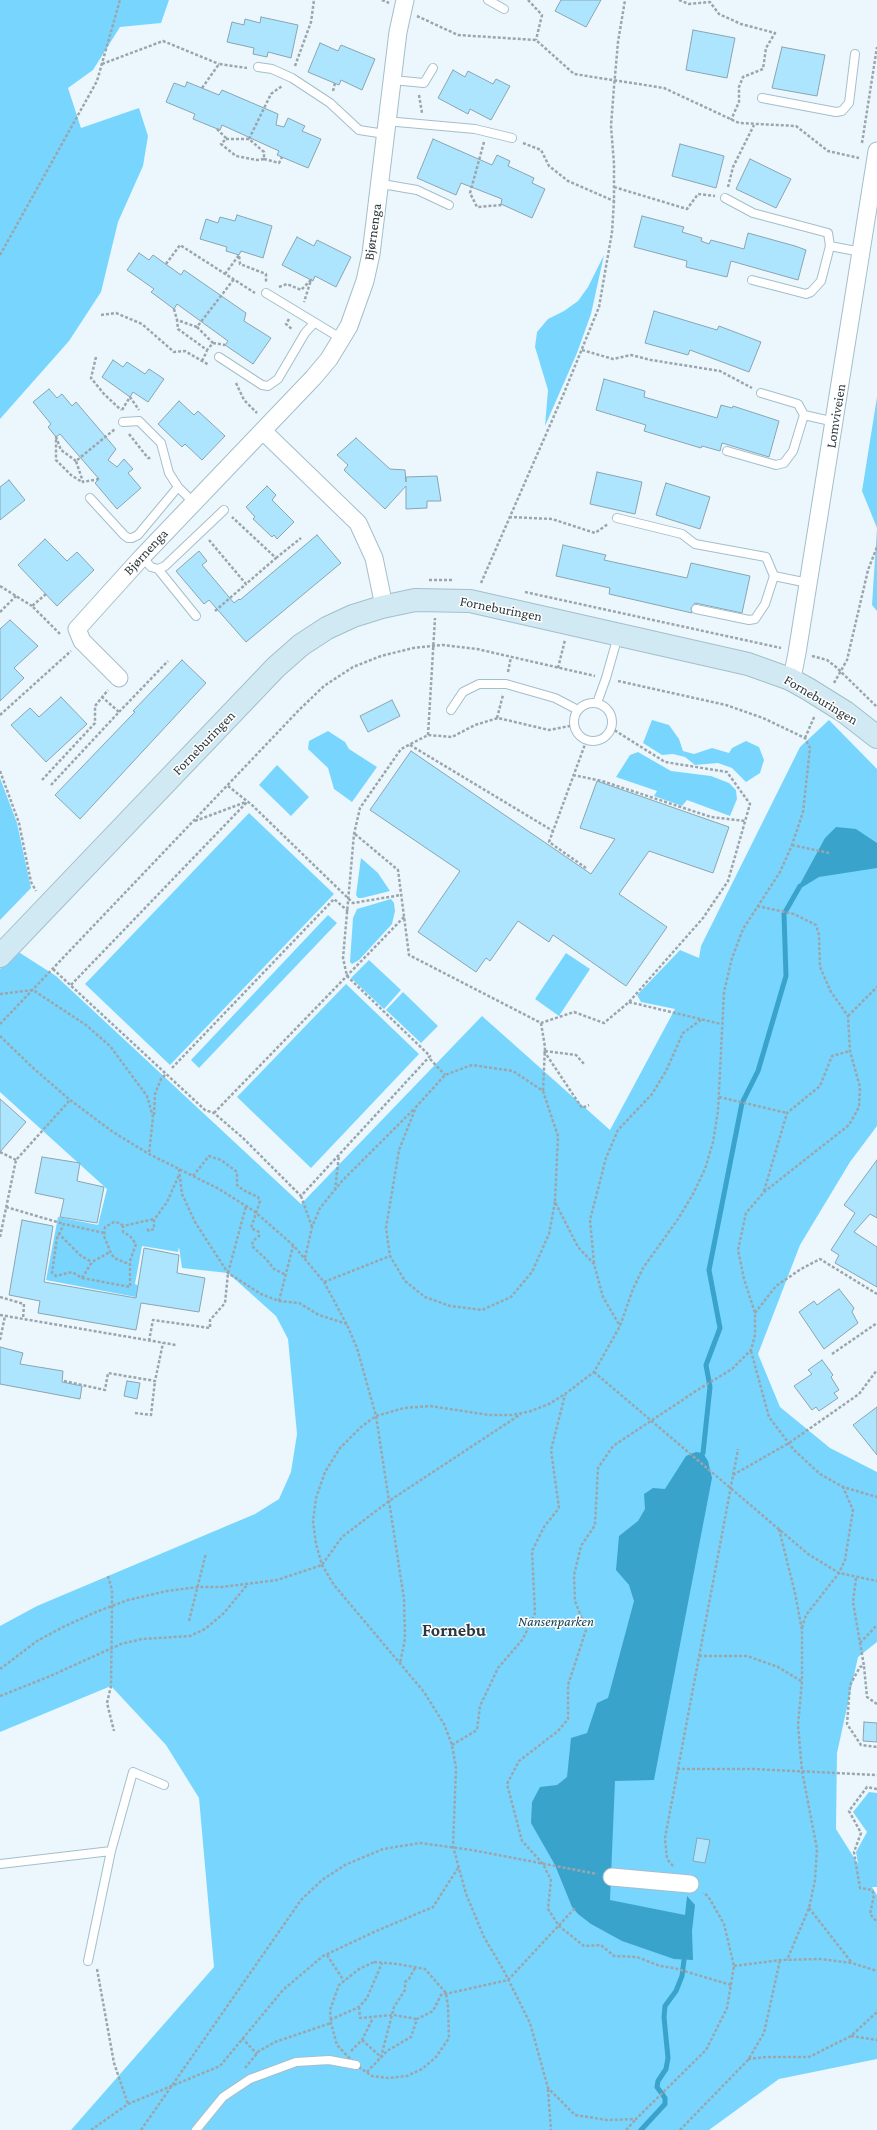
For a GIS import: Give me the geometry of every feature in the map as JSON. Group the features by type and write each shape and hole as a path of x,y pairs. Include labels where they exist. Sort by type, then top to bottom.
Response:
{"street":[{"name":"Bjørnenga","path":"80,635 142,557 267,427 329,359 342,339 358,303 371,254 392,80 404,5"},
{"name":"Lomviveien","path":"790,679 798,653 877,151"},
{"path":"267,427 358,523 374,558 384,606"},
{"name":"Forneburingen","path":"0,956 276,667 301,646 327,628 353,616 384,606 415,600 470,601 618,633 748,664 790,679 845,712 877,737"},
{"path":"80,635 119,678"},
{"path":"612,1877 690,1884"}],"lane":[{"path":"488,0 504,8"},
{"path":"762,98 836,112 842,111 849,103 855,54"},
{"path":"258,67 272,69 292,78 330,103 359,130 424,124 475,129 512,138"},
{"path":"392,80 424,83 433,68"},
{"path":"379,186 388,185 417,190 449,205"},
{"path":"725,198 753,214 828,233 830,246 821,281 811,292 806,294 752,280"},
{"path":"830,246 861,252"},
{"path":"266,293 342,339"},
{"path":"219,357 262,385 268,386 278,379 305,333 314,323"},
{"path":"727,451 776,465 784,463 793,451 804,416 798,404 761,393"},
{"path":"804,416 835,422"},
{"path":"122,422 139,421 161,443 169,473 178,487 194,502"},
{"path":"90,498 124,535 128,538 132,538 138,535 178,487"},
{"path":"158,569 165,566 224,510"},
{"path":"617,518 682,534 695,544 766,557 774,576 765,604 756,619 749,620 696,609"},
{"path":"142,557 151,567 158,569 196,616"},
{"path":"774,576 808,583"},
{"path":"597,703 606,678 618,633"},
{"path":"452,710 464,692 479,684 506,684 555,698 578,710"},
{"path":"597,703 610,713 612,720 611,728 606,735 599,739 587,739 578,733 575,725 575,717 578,710 587,704 597,703"},
{"path":"88,1961 111,1851 133,1772 164,1785"},
{"path":"0,1864 111,1851"},
{"path":"196,2130 223,2097 250,2079 296,2062 329,2060 356,2065"}],"path":[{"path":"0,255 97,81 120,0"},
{"path":"528,0 542,15 536,40"},
{"path":"481,583 582,350 598,307 607,262 614,201 612,126 614,81 618,42 625,0"},
{"path":"679,0 689,4 710,2 718,14 741,24 775,33 766,48 763,69 743,77 739,87 739,102 731,120"},
{"path":"404,5 458,35 536,40 574,74 664,88 739,124 796,126 828,151 860,158"},
{"path":"102,64 163,41 219,64 240,68 258,67"},
{"path":"858,165 877,47"},
{"path":"202,88 219,64"},
{"path":"417,82 424,124"},
{"path":"614,187 687,209 698,194 725,198 733,167 754,125"},
{"path":"217,129 227,139 249,139 264,152 264,158"},
{"path":"486,132 470,193 477,207 502,205"},
{"path":"512,138 541,150 550,166 568,181 614,201"},
{"path":"227,139 222,144 236,156 257,160 264,158 279,163 282,157"},
{"path":"166,264 180,245 256,293 266,293 286,284 301,290 311,280 301,315"},
{"path":"226,274 239,256 240,264 266,274 266,293"},
{"path":"197,327 234,279"},
{"path":"174,309 178,329 207,350"},
{"path":"101,315 116,313 142,324 174,352 185,351 215,368"},
{"path":"177,320 197,327 213,343 207,350 202,361"},
{"path":"286,324 294,331"},
{"path":"582,350 613,360 631,354 651,360 720,371 761,393"},
{"path":"96,357 92,378 104,394 122,410"},
{"path":"234,379 244,400 267,427"},
{"path":"76,461 122,422 148,458 165,457"},
{"path":"83,482 76,461 61,450 56,437 56,460 71,475 83,482 99,480"},
{"path":"224,510 276,558"},
{"path":"509,517 552,518 596,533 617,518"},
{"path":"201,532 246,584"},
{"path":"215,611 301,538"},
{"path":"841,672 847,660 868,570 877,547"},
{"path":"421,580 454,580"},
{"path":"475,582 489,584"},
{"path":"0,586 32,606 64,638 80,635"},
{"path":"520,591 781,649 782,641"},
{"path":"32,606 46,594"},
{"path":"0,612 16,596"},
{"path":"558,668 566,634"},
{"path":"0,715 80,635"},
{"path":"428,735 433,646"},
{"path":"0,1024 299,710 324,686 353,668 381,656 413,648 433,646 477,649 726,705 763,718 805,738 810,748 803,812 792,845 780,872 743,929 732,958 724,992 721,1024 719,1097 713,1142 705,1169 693,1194 678,1219 643,1268 633,1289 620,1326 594,1372 549,1404 522,1413 489,1415 430,1406 404,1408 376,1416 361,1427 340,1448 325,1472 316,1498 313,1521 316,1544 322,1565 334,1585 349,1605 400,1663 435,1707 452,1745 456,1768 454,1846 458,1867 474,1916 530,2023 548,2088 551,2130"},
{"path":"806,654 827,660 877,707"},
{"path":"51,785 168,661"},
{"path":"42,780 96,723 95,706 119,678"},
{"path":"102,697 119,712"},
{"path":"805,738 816,712"},
{"path":"445,1076 430,1059 430,1056 347,976 343,958 350,900 354,834 360,808 401,749 428,735 452,736 498,718 549,730 575,725"},
{"path":"354,834 398,870 408,955 540,1023 574,1012 604,1023 628,1002 703,918 728,881 750,804 727,772 665,762 611,728"},
{"path":"586,868 550,842 587,739"},
{"path":"410,744 553,831"},
{"path":"0,771 19,823 31,882 36,891"},
{"path":"574,776 602,781 711,817 745,822"},
{"path":"228,786 248,801 353,903 401,895"},
{"path":"194,821 248,801"},
{"path":"71,985 248,801"},
{"path":"792,845 829,853"},
{"path":"31,896 42,885"},
{"path":"172,1068 334,899 348,911"},
{"path":"757,906 794,914 816,924 819,935 820,968 831,992 848,1016 850,1051 860,1088 859,1107 849,1125 764,1192 746,1213 738,1250 744,1279 755,1313 755,1335 751,1350 769,1417 789,1443 820,1474 843,1487 877,1497"},
{"path":"214,1113 404,917"},
{"path":"53,969 205,1110 214,1113 302,1196 312,1227"},
{"path":"848,1016 877,987"},
{"path":"0,994 33,990 86,1025 110,1046 147,1096 153,1117"},
{"path":"628,1002 721,1024"},
{"path":"620,1326 603,1297 594,1264 590,1220 606,1158 618,1130 652,1094 666,1071 683,1033 702,1019"},
{"path":"416,1107 399,1150 386,1228 390,1256 405,1281 425,1297 450,1306 482,1310 511,1297 532,1272 549,1234 555,1202 558,1136 543,1091 544,1051 540,1023"},
{"path":"0,1036 32,1067 70,1100 113,1132 148,1154 193,1176 255,1212 294,1246 324,1282 347,1325 357,1348 376,1416 404,1599 405,1639 400,1663"},
{"path":"544,1051 576,1055 584,1064"},
{"path":"544,1051 582,1108 589,1105"},
{"path":"764,1192 787,1113 820,1086 832,1056 850,1051"},
{"path":"302,1196 430,1059"},
{"path":"305,1258 312,1227 320,1208 335,1190 445,1076 472,1065 513,1071 543,1091"},
{"path":"148,1154 155,1094 161,1078 166,1074"},
{"path":"719,1097 787,1113"},
{"path":"0,1237 16,1160 70,1100"},
{"path":"0,1152 16,1160"},
{"path":"335,1190 339,1155"},
{"path":"193,1176 209,1156 221,1160 237,1172 237,1185 243,1190 258,1197 260,1201 255,1212 251,1228 259,1232 259,1236 253,1241 252,1246 268,1260 274,1269 286,1276"},
{"path":"179,1169 182,1194 195,1222 228,1273 261,1294 279,1301 299,1303 319,1315 347,1325"},
{"path":"147,1229 150,1231 154,1229 154,1219 167,1202 179,1175"},
{"path":"555,1202 578,1247 594,1264"},
{"path":"149,1341 153,1320 210,1328 210,1320 225,1303 228,1273 246,1206"},
{"path":"6,1207 64,1224 104,1233"},
{"path":"129,1264 114,1258 110,1252 104,1233 105,1227 114,1222 120,1223 123,1226 154,1219"},
{"path":"64,1224 58,1233 52,1273 56,1276 72,1272 82,1278 130,1287 129,1264 136,1244 130,1236 123,1232 123,1226"},
{"path":"58,1233 81,1256 92,1262"},
{"path":"279,1301 294,1246"},
{"path":"82,1278 92,1262 110,1252"},
{"path":"324,1282 390,1256"},
{"path":"755,1313 776,1286 801,1268 820,1259 877,1294"},
{"path":"0,1297 24,1304 23,1319"},
{"path":"0,1315 176,1345"},
{"path":"0,1340 5,1316"},
{"path":"832,1354 877,1323"},
{"path":"135,1413 151,1415 155,1381 163,1343"},
{"path":"731,1985 698,1974 660,1966 637,1957 614,1956 601,1945 584,1946 559,1926 548,1909 550,1880 543,1864 522,1841 507,1784 519,1761 558,1731 568,1719 568,1685 586,1630 575,1601 574,1575 581,1546 595,1525 598,1468 613,1446 699,1388 732,1369 751,1350"},
{"path":"733,1475 789,1443 859,1394 877,1370"},
{"path":"594,1372 808,1554 839,1573 856,1578 877,1581"},
{"path":"64,1381 105,1390 108,1373 155,1381"},
{"path":"452,1745 477,1730 480,1706 498,1668 523,1639 536,1613 532,1551 544,1527 559,1508 551,1450 565,1394"},
{"path":"0,1669 37,1641 63,1627 112,1606 166,1591 198,1587 247,1585 277,1580 322,1565 342,1537 389,1501 522,1413"},
{"path":"626,2130 706,2050 727,2008 731,1985 734,1966 724,1924 708,1896 690,1884 667,1859 664,1838 738,1449"},
{"path":"802,1630 806,1615 839,1573 845,1560 853,1510 843,1487"},
{"path":"779,1529 796,1598 802,1630 802,1681 798,1725 802,1771 817,1850 815,1880 809,1908 787,1960"},
{"path":"190,1621 206,1553"},
{"path":"108,1576 112,1590 112,1606 110,1648 111,1686 107,1703 114,1731"},
{"path":"856,1578 853,1602 864,1666 867,1697 877,1704"},
{"path":"0,1696 48,1677 110,1648 142,1639 190,1636 205,1628 224,1613 247,1585"},
{"path":"860,1644 877,1625"},
{"path":"699,1656 746,1656 778,1667 802,1681"},
{"path":"864,1666 860,1667 850,1685 847,1724 861,1745 877,1747"},
{"path":"677,1769 752,1769 877,1775"},
{"path":"877,1788 867,1787 849,1811 861,1833 854,1852 860,1888 872,1890 874,1895 870,1914 877,1922"},
{"path":"140,2130 300,1900 322,1880 345,1865 383,1849 420,1843 454,1846 612,1877"},
{"path":"90,2130 128,2104 220,2066 283,1990 327,1955 374,1932 433,1907 458,1867"},
{"path":"359,2007 360,2018 393,2015 417,2019 433,2012 441,1995 508,1980 575,1908"},
{"path":"809,1908 852,1963"},
{"path":"327,1955 344,1981"},
{"path":"734,1966 780,1960 820,1959 852,1963 877,1971"},
{"path":"680,2130 748,2060 764,2033 780,1960"},
{"path":"88,1961 97,1968 114,2063 128,2104"},
{"path":"374,1962 382,1963 416,1966 425,1969 446,1993 449,2038 436,2057 422,2069 407,2076 388,2078 372,2076 356,2065 337,2045 330,2022 330,2010 339,1985 359,1969 374,1962"},
{"path":"241,2073 257,2054 274,2042 330,2022 359,2007 367,1998 382,1963"},
{"path":"381,2057 394,2008 405,1990 406,1982 409,1980 416,1966"},
{"path":"748,2060 766,2056 809,2057 851,2036 877,2012"},
{"path":"347,2055 362,2040 373,2017"},
{"path":"367,2072 387,2051 412,2037 417,2019"},
{"path":"851,2036 877,2040"},
{"path":"242,2038 257,2054"},
{"path":"362,2040 381,2057"},
{"path":"548,2088 575,2115 607,2120 636,2119"}],"green space":[{"path":"0,0 169,0 161,23 120,27 93,70 68,88 81,128 139,108 148,136 143,166 118,222 101,292 69,341 0,419"},
{"path":"604,255 591,314 577,353 545,426 548,390 535,347 537,332 548,319 564,311 578,301 588,287"},
{"path":"877,397 877,528 862,491"},
{"path":"877,528 877,611 872,605"},
{"path":"652,720 669,725 679,739 683,751 694,754 712,748 729,753 732,748 746,741 759,747 764,760 760,773 746,782 732,768 718,763 695,765 685,757 673,754 662,755 643,743"},
{"name":"Nansenparken","path":"829,720 877,769 877,1126 850,1162 800,1245 758,1354 780,1407 830,1448 877,1472 877,1642 858,1657 837,1753 836,1829 858,1864 856,1852 867,1832 853,1812 869,1792 877,1793 877,1887 872,1887 877,1895 877,2059 779,2079 709,2130 71,2130 214,1967 199,1798 166,1745 111,1686 0,1732 0,1626 37,1606 255,1514 279,1499 291,1472 297,1434 288,1339 276,1316 228,1273 182,1268 179,1247 178,1252 142,1246 135,1284 143,1288 141,1298 46,1280 58,1217 98,1225 107,1189 0,1092 0,969 17,951 56,976 301,1204 482,1016 610,1130 675,1009 641,1002 637,995 680,950 699,958 701,946 800,747"},
{"path":"328,731 345,742 349,749 377,767 352,802 334,789 328,768 308,749 309,741"},
{"path":"638,752 671,771 711,776 729,783 736,790 737,799 730,816 687,800 682,806 654,796 657,791 616,777 630,755"},
{"path":"277,765 309,797 291,816 259,785"},
{"path":"0,778 17,823 31,888 0,920"},
{"path":"249,813 334,894 170,1065 85,984"},
{"path":"361,858 378,873 390,891 358,898 356,895"},
{"path":"391,899 394,903 395,911 392,924 359,960 352,964 350,962 353,918 357,909"},
{"path":"328,915 337,923 199,1068 191,1060"},
{"path":"566,953 590,969 559,1016 535,999"},
{"path":"369,960 401,990 384,1009 351,978"},
{"path":"346,984 419,1054 311,1168 237,1097"},
{"path":"403,992 438,1026 421,1043 386,1010"}],"shaded area":[{"path":"836,827 856,829 877,843 877,868 819,877 801,888 800,884 825,838"},
{"path":"696,1452 703,1453 708,1461 712,1478 654,1780 615,1781 610,1900 685,1915 687,1896 695,1905 692,1931 693,1960 674,1959 622,1941 591,1924 578,1914 572,1907 555,1865 531,1823 532,1802 540,1787 557,1785 567,1777 571,1738 587,1733 597,1703 608,1698 634,1601 629,1585 616,1570 619,1536 638,1521 645,1509 644,1494 653,1488 665,1489 686,1456"}],"building":[{"path":"561,0 601,0 586,27 555,11"},
{"path":"261,17 298,25 291,58 268,52 267,57 253,54 254,48 227,42 232,22 244,25 245,19 260,23"},
{"path":"693,30 735,38 727,78 686,70"},
{"path":"320,43 338,51 341,45 375,59 362,90 341,80 339,85 308,72"},
{"path":"782,47 825,55 817,96 772,88"},
{"path":"453,70 465,77 468,71 493,84 496,79 510,86 491,120 470,109 468,114 438,98"},
{"path":"187,82 219,95 222,90 278,114 276,125 284,127 288,118 305,126 302,131 321,139 308,168 277,155 279,151 222,125 220,130 193,119 195,114 166,102 174,83 185,87"},
{"path":"433,139 492,165 497,155 510,161 508,166 534,178 532,183 545,189 532,218 501,204 502,199 461,183 456,195 417,178"},
{"path":"680,144 724,156 716,188 672,176"},
{"path":"750,159 791,179 776,208 736,189"},
{"path":"237,215 272,226 263,258 241,251 239,255 226,251 227,247 200,239 206,219 218,223 220,217 235,221"},
{"path":"642,216 684,227 682,232 702,238 701,241 709,244 711,240 744,249 748,233 806,250 798,280 731,261 727,277 686,267 687,261 634,247"},
{"path":"297,237 314,246 317,240 351,257 336,287 315,276 313,281 282,265"},
{"path":"139,253 149,260 153,255 181,275 184,270 246,313 244,321 271,338 253,364 225,345 228,341 177,304 174,309 151,292 154,289 127,270"},
{"path":"654,311 717,330 719,326 761,342 749,372 690,350 688,355 645,343"},
{"path":"113,360 123,367 127,362 145,374 149,369 164,379 148,402 133,392 130,397 102,377"},
{"path":"604,379 645,391 644,397 717,418 721,405 732,408 733,406 779,421 769,457 722,443 720,451 702,446 701,448 644,431 646,425 596,410"},
{"path":"49,389 57,398 62,394 72,406 76,402 116,449 108,460 117,467 124,459 133,469 128,473 141,488 117,509 95,483 99,479 60,434 56,437 48,427 51,424 33,402"},
{"path":"179,401 194,415 198,411 225,436 202,460 185,444 182,447 158,424"},
{"path":"356,438 390,469 405,470 406,482 406,477 437,476 441,501 427,501 427,508 406,509 406,486 385,509 344,470 348,465 337,455"},
{"path":"597,472 642,482 635,514 590,504"},
{"path":"9,480 25,500 0,520 0,487"},
{"path":"666,483 710,497 700,529 656,515"},
{"path":"267,486 276,495 272,500 294,522 277,539 274,535 272,537 253,519 255,517 246,507"},
{"path":"317,535 341,563 246,642 209,600 204,604 176,571 199,551 207,561 202,565 234,603 239,599 240,600"},
{"path":"45,539 67,561 77,552 94,570 57,606 18,565"},
{"path":"563,545 606,555 604,560 687,578 691,563 750,576 742,613 695,603 691,608 692,613 609,594 610,588 556,576"},
{"path":"10,620 38,646 14,668 24,678 0,701 0,629"},
{"path":"182,660 206,683 80,819 55,795 135,712 133,711"},
{"path":"61,697 87,724 46,762 11,725 30,708 39,717"},
{"path":"392,700 400,716 368,732 360,716"},
{"path":"411,751 591,874 615,839 580,828 597,781 729,827 713,873 649,851 619,894 667,927 626,986 553,935 549,942 518,921 490,961 486,958 476,972 418,932 460,871 370,810"},
{"path":"0,1099 26,1122 0,1152"},
{"path":"42,1157 80,1163 77,1181 104,1187 97,1223 60,1217 64,1199 35,1193"},
{"path":"877,1160 877,1218 870,1214 854,1232 877,1247 877,1287 835,1263 839,1255 831,1250 855,1213 844,1205"},
{"path":"22,1220 53,1226 44,1282 136,1298 144,1248 179,1255 177,1273 205,1278 199,1312 141,1303 136,1330 38,1313 40,1301 9,1295"},
{"path":"839,1289 854,1308 852,1312 858,1323 824,1349 799,1312 814,1301 817,1305"},
{"path":"0,1347 23,1353 20,1364 63,1371 62,1382 82,1386 80,1399 0,1384"},
{"path":"822,1360 833,1375 831,1377 839,1390 834,1393 838,1398 819,1411 816,1407 812,1410 794,1386 812,1374 808,1370"},
{"path":"127,1381 140,1383 137,1399 124,1396"},
{"path":"877,1407 877,1455 853,1425"},
{"path":"864,1722 877,1723 877,1742 863,1741"},
{"path":"697,1838 710,1840 705,1863 693,1861"}],"waterway":[{"path":"703,1453 710,1387 706,1365 720,1328 709,1270 742,1103 758,1071 786,976 784,914 800,886"},
{"path":"641,2130 665,2104 665,2098 657,2087 658,2081 666,2069 668,2058 664,2017 665,2006 676,1991 682,1976 684,1960"}],"district":[{"name":"Fornebu","path":"454,1630"}]}
